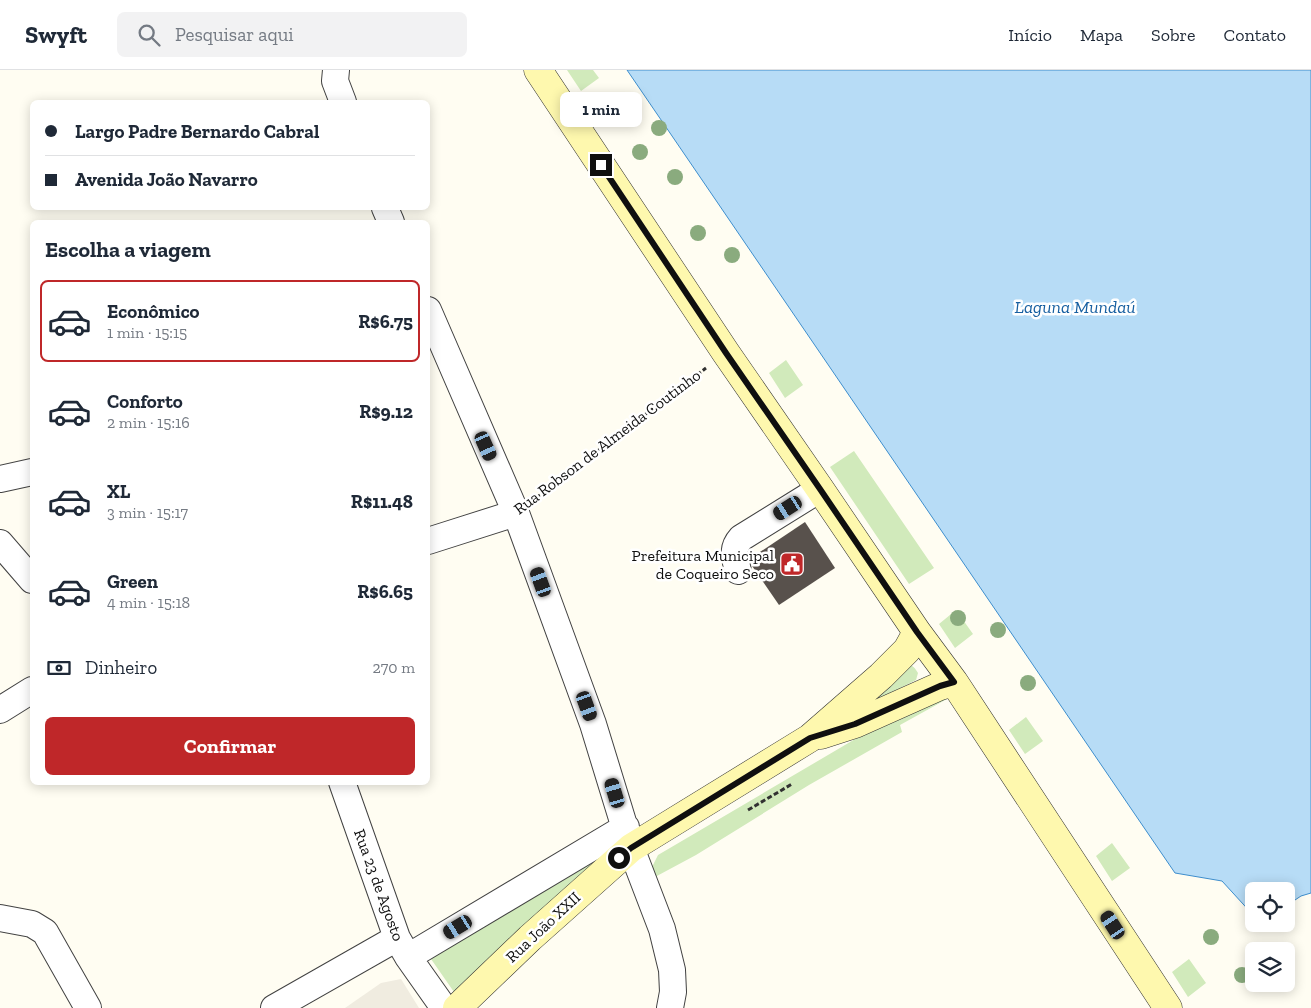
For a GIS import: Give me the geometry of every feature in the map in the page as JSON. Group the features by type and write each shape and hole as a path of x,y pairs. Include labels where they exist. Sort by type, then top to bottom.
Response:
{"street":[{"path":"336,70 335,81 342,100"},
{"path":"538,70 726,353 917,632 954,682 1168,1008"},
{"path":"430,315 516,513 593,724 629,838 664,938 672,970 673,992 670,1008"},
{"path":"0,479 30,472"},
{"path":"738,571 733,552 741,538 820,489"},
{"name":"Rua Robson de Almeida Coutinho","path":"430,540 516,513"},
{"path":"0,543 30,578"},
{"path":"810,738 881,676 907,650 917,632"},
{"path":"810,738 855,724 940,686 954,682"},
{"path":"0,710 30,691"},
{"name":"Rua João XXII","path":"457,1008 556,914 629,838 810,738"},
{"name":"Rua 23 de Agosto","path":"343,785 402,948 444,1008"},
{"path":"274,1008 629,838"},
{"path":"0,918 32,924 45,932 88,1008"}],"path":[{"name":"Rua Robson de Almeida Coutinho","path":"516,513 726,353"}],"green space":[{"path":"567,70 593,70 599,78 581,91"},
{"path":"786,360 803,385 785,398 769,373"},
{"path":"854,451 934,568 909,584 830,467"},
{"path":"956,610 973,634 955,648 939,624"},
{"path":"908,665 914,667 918,673 916,680 863,707"},
{"path":"940,694 947,699 900,725 902,732 809,785 696,855 655,877 652,867 658,855 930,695"},
{"path":"1026,717 1043,741 1025,754 1009,730"},
{"path":"1112,843 1130,868 1112,881 1096,856"},
{"path":"597,850 604,859 454,992 431,959 429,953"},
{"path":"1189,959 1206,983 1188,997 1172,972"}],"shaded area":[{"path":"401,979 419,1008 345,1008 381,983"}],"water":[{"name":"Laguna Mundaú","path":"627,70 1311,70 1311,893 1295,900 1295,882 1245,882 1245,906 1222,881 1175,873"}],"building":[{"name":"Prefeitura Municipal de Coqueiro Seco","path":"805,522 835,568 779,605 748,560"}],"place":[{"name":"Prefeitura Municipal de Coqueiro Seco","path":"792,564"}],"route":[{"path":"601,165 726,353 917,632 954,682 940,686 855,724 810,738 631,848 619,858"}]}
